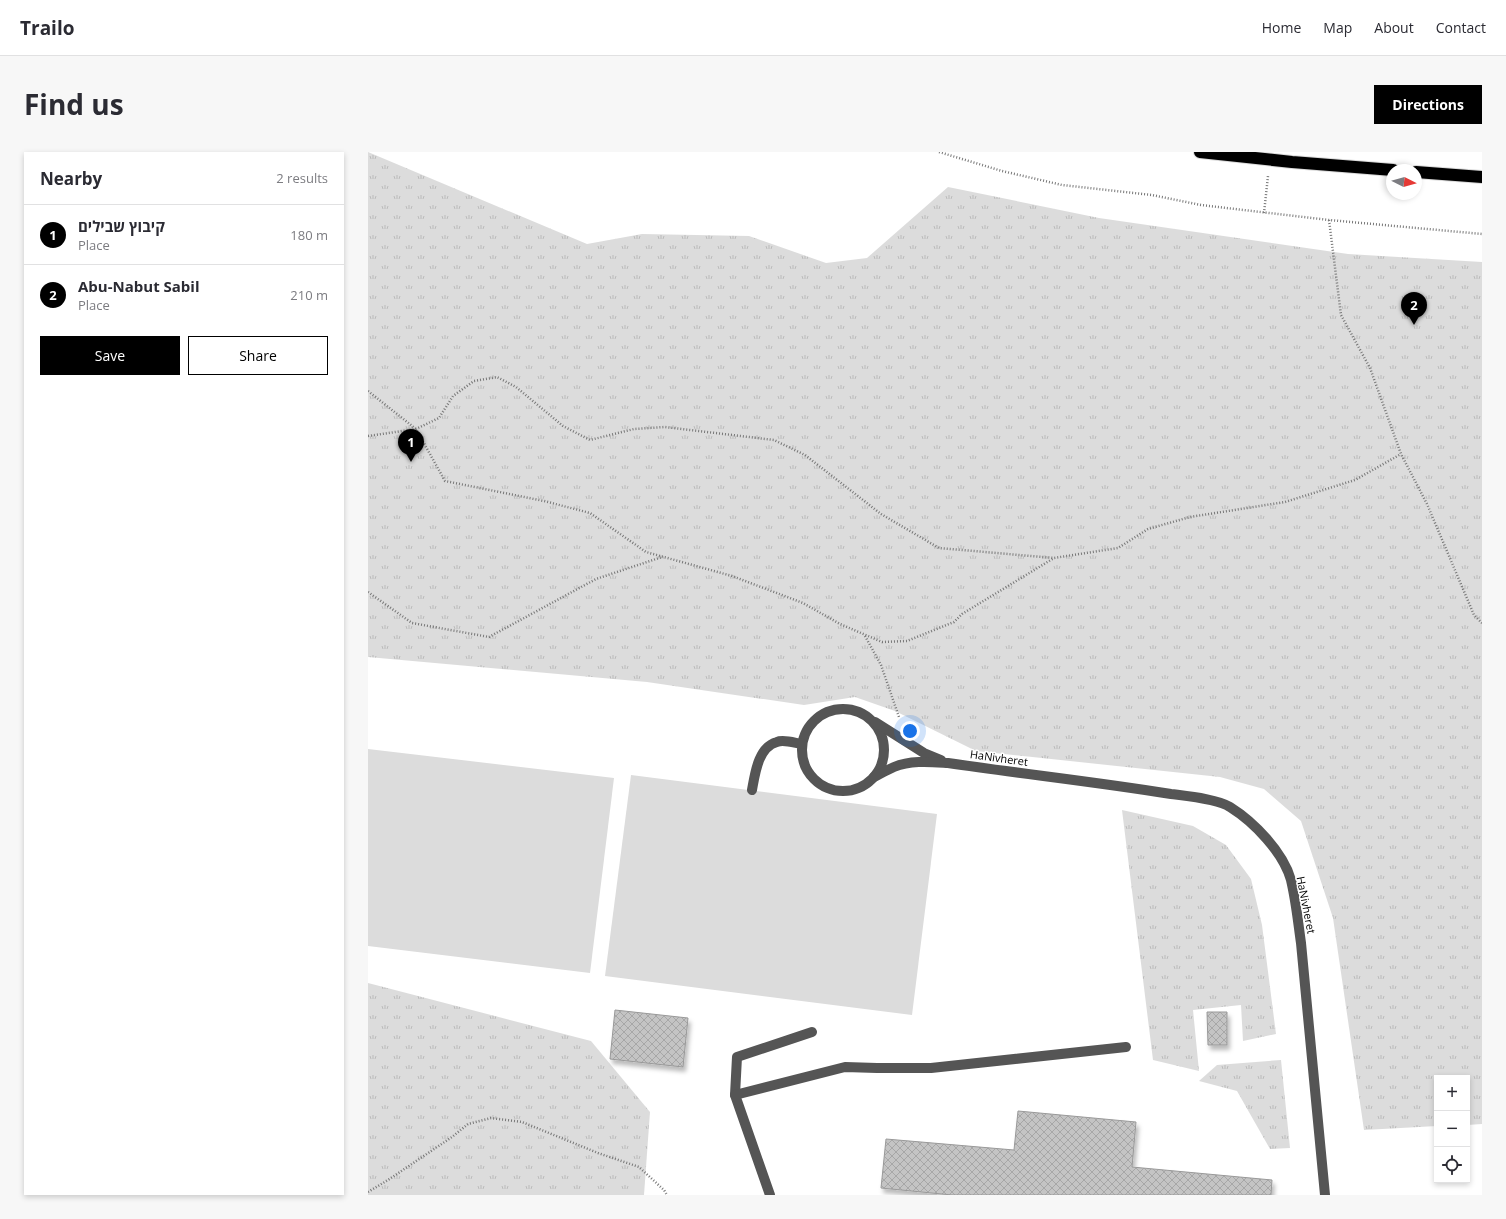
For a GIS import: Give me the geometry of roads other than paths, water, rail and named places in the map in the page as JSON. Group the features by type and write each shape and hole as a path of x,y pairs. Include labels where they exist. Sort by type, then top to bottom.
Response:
{"highway":[{"path":"1200,152 1240,154 1270,160 1386,169"},
{"path":"1422,172 1482,177"}],"street":[{"path":"842,709 856,711 868,718 878,728 883,740 884,753 881,766 874,778 864,786 851,791 838,792 825,788 814,780 806,770 802,757 802,744 806,730 816,719 828,712 842,709"},
{"name":"HaNivheret","path":"868,718 924,753 948,763"},
{"path":"752,790 758,762 767,746 778,741 802,744"},
{"name":"HaNivheret","path":"874,778 895,767 911,763 948,763 1212,801 1228,805 1245,817 1265,836 1280,857 1290,879 1297,909 1325,1195"},
{"path":"770,1195 735,1095 737,1057 812,1032"},
{"path":"735,1095 845,1067 931,1068 1126,1047"}],"place":[{"name":"Abu-Nabut Sabil","path":"1414,325"},
{"name":"קיבוץ שבילים","path":"411,462"}]}
